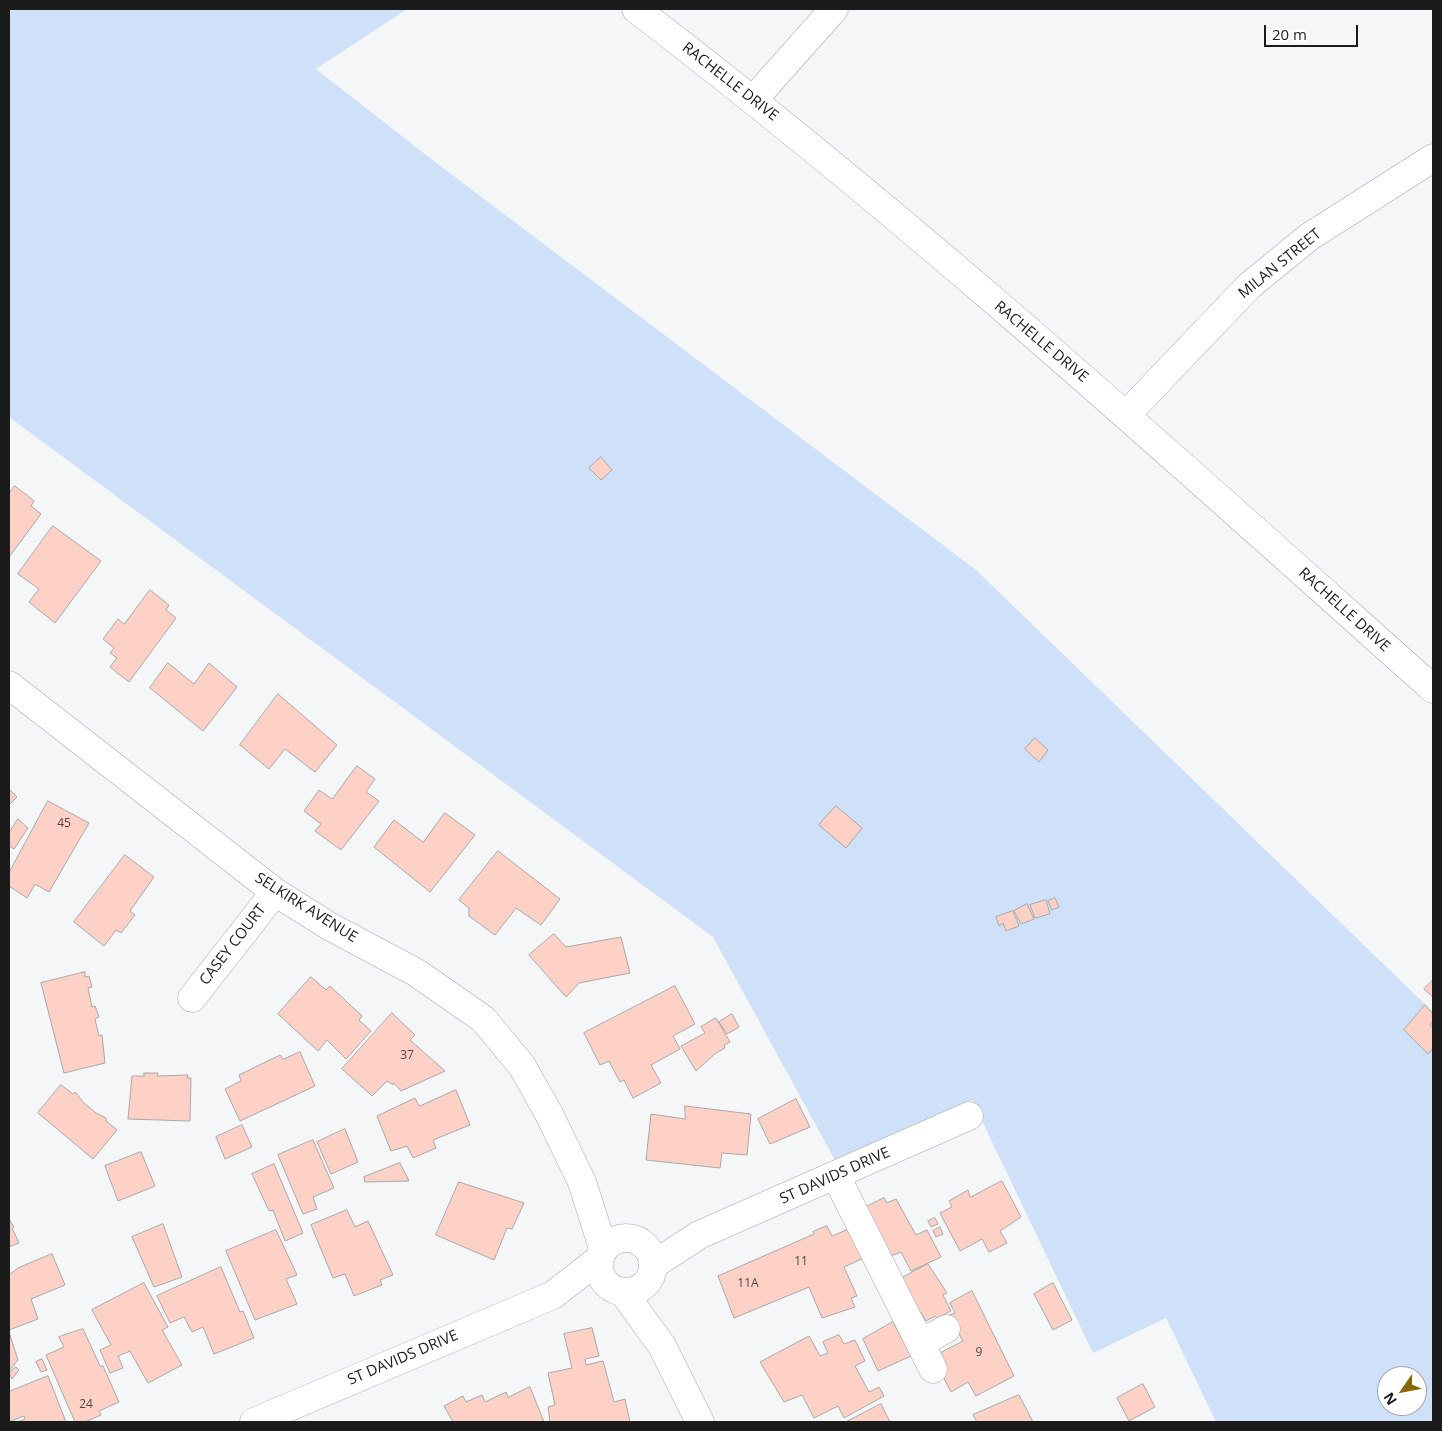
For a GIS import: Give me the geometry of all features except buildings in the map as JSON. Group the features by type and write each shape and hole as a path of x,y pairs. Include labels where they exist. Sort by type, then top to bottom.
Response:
{"street":[{"name":"RACHELLE DRIVE","path":"636,9 754,99 1126,415 1433,689"},
{"path":"754,99 834,9"},
{"name":"MILAN STREET","path":"1126,415 1249,286 1310,237 1433,158"},
{"name":"SELKIRK AVENUE","path":"9,685 275,892 329,926 417,973 483,1019 522,1066 549,1114 582,1182 601,1254"},
{"name":"CASEY COURT","path":"192,998 275,892"},
{"name":"ST DAVIDS DRIVE","path":"644,1255 699,1235 969,1116"},
{"path":"836,1176 893,1267 920,1343 933,1369"},
{"name":"SELKIRK AVENUE","path":"582,1182 644,1255"},
{"path":"644,1255 614,1239 601,1254 601,1276 617,1290 662,1346 700,1422"},
{"name":"ST DAVIDS DRIVE","path":"254,1422 553,1295 601,1254"},
{"path":"617,1290 635,1290 645,1284 644,1255"},
{"path":"644,1255 662,1346"},
{"name":"ST DAVIDS DRIVE","path":"553,1295 617,1290"},
{"path":"920,1343 946,1329"}],"shaded area":[{"path":"9,9 407,9 316,69 435,162 976,570 1433,1012 1433,1422 1216,1422 1166,1318 1093,1353 972,1100 836,1162 713,937 9,417"}]}
